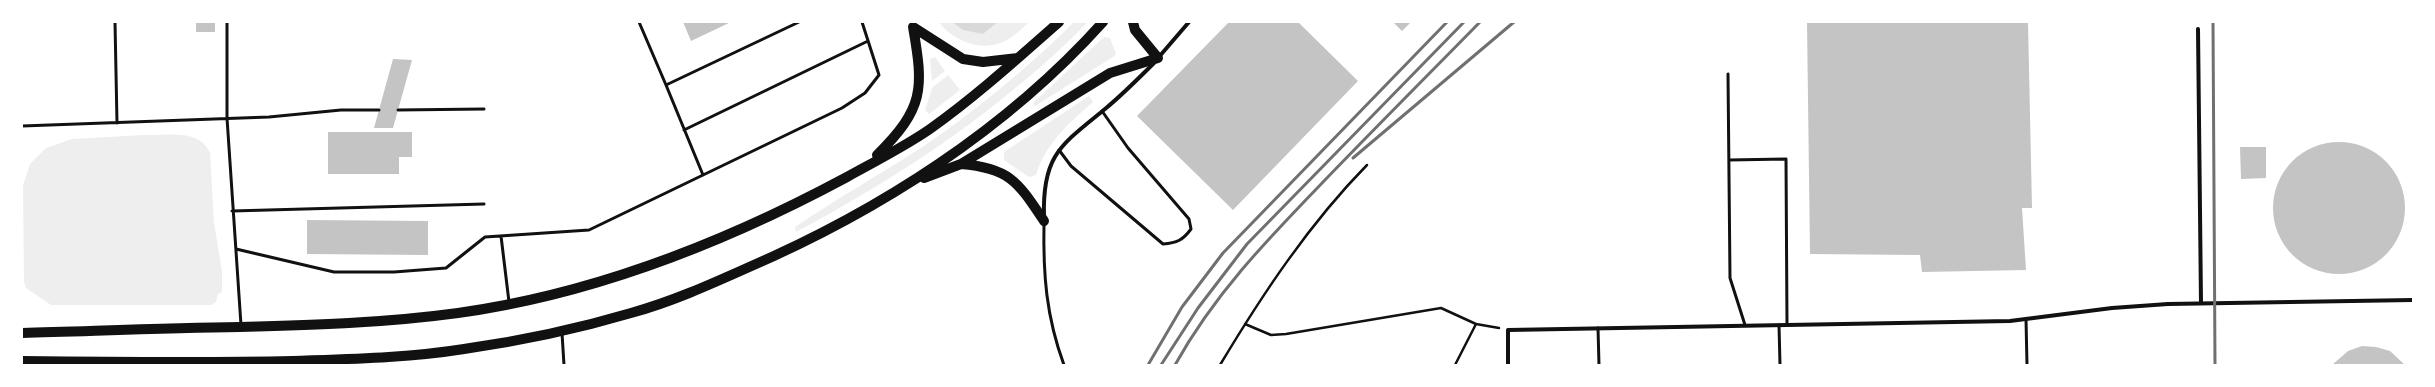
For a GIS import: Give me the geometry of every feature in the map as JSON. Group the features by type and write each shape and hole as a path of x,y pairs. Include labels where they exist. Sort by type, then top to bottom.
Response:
{"main road":[{"path":"22,333 337,325 459,312 509,303 623,274 681,254 802,201 928,131 1018,58 1059,22"},
{"path":"22,361 244,362 399,357 463,350 562,330 632,313 703,288 837,226 914,182 990,126 1040,84 1103,22"},
{"path":"914,182 961,164 1110,73 1158,58 1135,30 1133,22"},
{"path":"913,24 963,59 983,62 1018,58"},
{"path":"868,165 908,122 915,106 920,77 913,24"},
{"path":"961,164 988,166 1003,174 1026,194 1044,221"}],"street":[{"path":"1044,221 1044,187 1047,173 1059,150 1072,135 1102,111 1158,58 1189,22"},
{"path":"2198,29 2201,303"},
{"path":"1508,365 1508,330 2026,319 2112,308 2201,303 2413,300"}],"lane":[{"path":"115,22 117,123"},
{"path":"227,22 227,118 232,211 242,327"},
{"path":"639,22 703,175"},
{"path":"666,85 799,22"},
{"path":"236,249 334,272 394,272 446,268 485,237 589,230 842,108 865,93 879,75 862,22"},
{"path":"684,130 868,41"},
{"path":"1728,74 1730,278 1746,325"},
{"path":"398,110 484,109"},
{"path":"22,126 227,118 341,110 379,110"},
{"path":"1059,150 1071,166 1163,244 1175,243 1184,238 1191,229 1189,219 1128,148 1102,111"},
{"path":"1729,160 1786,158 1787,325"},
{"path":"232,211 484,204"},
{"path":"1044,221 1043,269 1047,307 1064,365"},
{"path":"501,236 509,303"},
{"path":"2026,319 2027,365"},
{"path":"1779,325 1780,365"},
{"path":"1598,328 1598,365"},
{"path":"562,330 564,365"}],"path":[{"path":"1220,365 1245,324 1337,196 1367,165"},
{"path":"1245,324 1271,335 1286,334 1441,308 1476,324 1508,330"},
{"path":"1455,365 1476,324"}],"shaded area":[{"path":"939,22 952,22 983,34 998,22 1029,22 1007,40 998,44 980,45 961,40 952,35"},
{"path":"952,22 998,22 983,34 963,30"},
{"path":"1074,22 1088,22 1022,83 986,111 913,163 836,210 796,232 795,227 921,148 980,105 1020,72"},
{"path":"1104,37 1110,38 1116,54 1113,57 1035,106 1033,103"},
{"path":"935,57 945,71 932,81 930,59"},
{"path":"948,75 960,90 929,114 925,110 932,88"},
{"path":"1089,96 1093,102 1059,135 1046,153 1036,175 1029,177 1004,160 1004,152"},
{"path":"144,135 182,135 190,137 205,145 210,153 214,223 222,271 222,292 218,294 216,302 211,305 51,305 26,288 24,282 23,186 30,164 46,148 72,139"}],"building":[{"path":"196,22 215,22 215,32 196,32"},
{"path":"683,22 731,22 691,41"},
{"path":"1229,22 1298,22 1358,81 1233,210 1137,116"},
{"path":"1393,22 1411,22 1402,31"},
{"path":"1807,22 2028,22 2032,208 2022,208 2026,270 1922,272 1920,255 1810,254"},
{"path":"393,59 412,60 393,128 374,128"},
{"path":"328,132 412,132 412,157 399,157 399,174 328,174"},
{"path":"2339,142 2364,147 2381,157 2390,166 2400,183 2405,208 2400,233 2390,250 2381,259 2364,269 2339,274 2314,269 2297,259 2288,250 2278,233 2273,208 2278,183 2288,166 2297,157 2314,147"},
{"path":"2240,147 2266,147 2266,178 2241,179"},
{"path":"307,220 428,221 428,255 307,254"},
{"path":"2362,346 2376,347 2390,351 2405,365 2332,365 2348,351"}],"railway":[{"path":"1148,365 1182,307 1223,253 1447,22"},
{"path":"1161,365 1198,308 1247,244 1464,22"},
{"path":"1175,365 1207,314 1263,245 1344,160 1480,22"},
{"path":"1353,158 1514,22"},
{"path":"2213,22 2215,365"}]}
